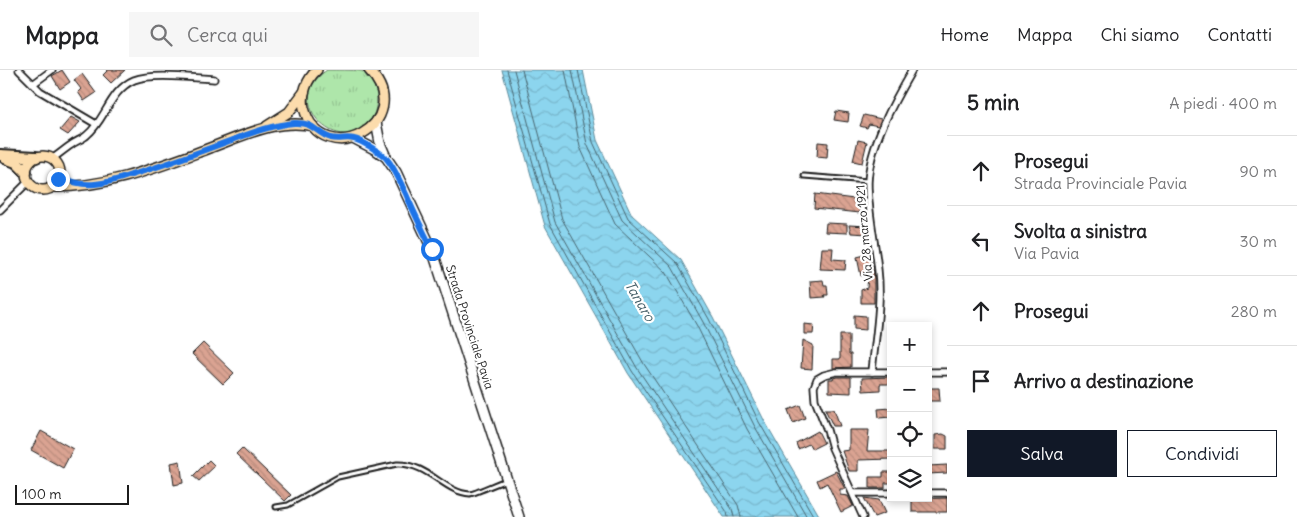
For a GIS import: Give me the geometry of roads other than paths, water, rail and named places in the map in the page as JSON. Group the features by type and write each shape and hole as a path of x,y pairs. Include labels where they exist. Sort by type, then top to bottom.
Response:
{"highway":[{"path":"0,155 36,158"},
{"path":"0,155 16,162 27,177"}],"main road":[{"path":"317,70 307,82 304,92 305,110 313,126 321,133 331,138 342,140 353,138 370,129 376,122 381,111 383,99 381,88 373,72"},
{"path":"262,129 289,112 304,92"},
{"name":"Strada Provinciale Pavia","path":"376,122 380,143 386,158 396,172 432,249 519,517"},
{"path":"51,187 79,187 111,181 146,171 262,129 293,123 313,126"},
{"path":"353,138 376,150 386,158"},
{"path":"60,173 56,184 46,189 36,188 27,177 29,163 36,158 44,156 52,158 59,168 62,177 71,181 94,184"}],"street":[{"path":"19,70 40,90 96,124"},
{"path":"33,84 52,70"},
{"name":"Via 28 marzo 1921","path":"872,372 879,286 868,181 878,140 899,92 912,70"},
{"path":"52,158 88,135 115,96 126,84 134,80 144,77 214,79"},
{"path":"0,210 27,177"},
{"path":"864,517 832,448 828,430 815,400 814,387 817,379 836,372 887,372"},
{"path":"932,372 947,372"},
{"path":"853,493 887,493"},
{"path":"932,493 947,493"}],"lane":[{"path":"804,176 868,181"},
{"path":"276,507 288,505 335,478 388,465 406,464 429,473 460,492 471,494 507,480"},
{"path":"336,475 347,474"}],"water":[{"name":"Tanaro","path":"502,70 583,70 597,140 632,215 681,260 713,317 764,420 820,517 724,517 628,373 545,226"}]}
